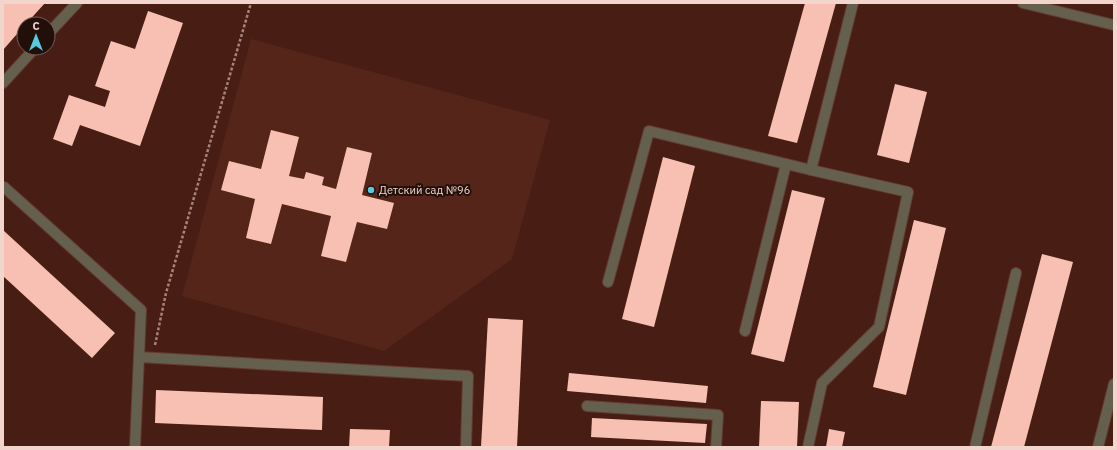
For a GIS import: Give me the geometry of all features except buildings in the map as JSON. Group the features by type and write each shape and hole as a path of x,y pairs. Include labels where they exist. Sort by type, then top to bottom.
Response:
{"street":[{"path":"56,25 77,3"},
{"path":"811,170 853,3"},
{"path":"1023,3 1114,25"},
{"path":"3,83 28,56"},
{"path":"608,282 649,132 908,192 879,327 822,383 808,447"},
{"path":"745,331 786,164"},
{"path":"4,187 142,310 135,447"},
{"path":"976,447 1016,273"},
{"path":"139,357 468,376 466,447"},
{"path":"1098,447 1114,384"},
{"path":"587,406 718,415 716,447"}],"path":[{"path":"153,357 166,293 251,3"}],"shaded area":[{"name":"Детский сад №96","path":"251,39 550,120 512,259 384,351 182,296"}],"place":[{"name":"Детский сад №96","path":"371,190"}]}
